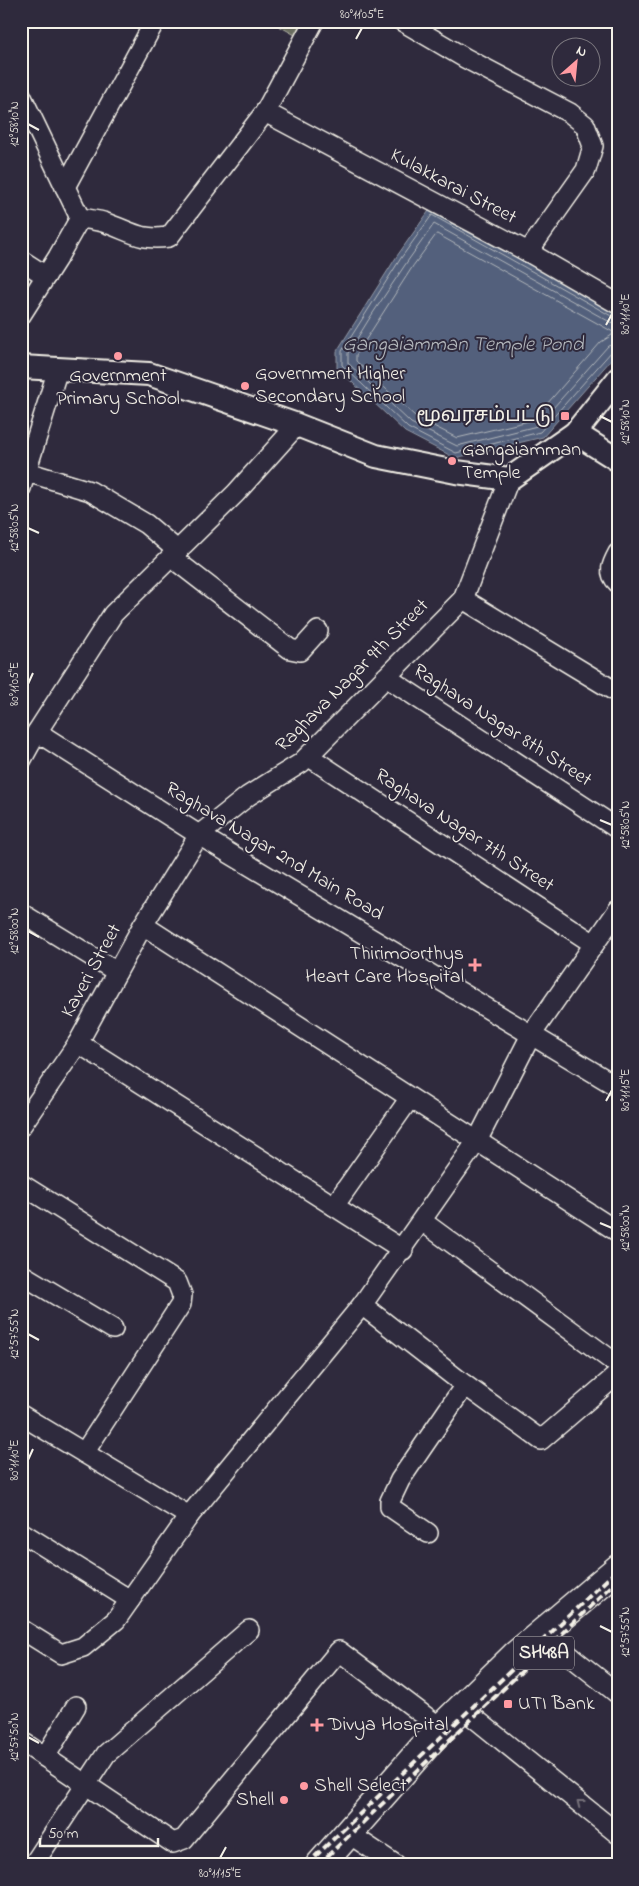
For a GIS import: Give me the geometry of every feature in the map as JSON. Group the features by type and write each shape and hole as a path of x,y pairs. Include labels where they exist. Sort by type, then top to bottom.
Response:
{"main road":[{"name":"SH48A","path":"332,1865 435,1762 468,1713 515,1656 618,1569"},
{"name":"SH48A","path":"320,1865 441,1728 468,1713 618,1593"}],"street":[{"path":"65,186 155,21"},
{"path":"80,218 103,222 130,234 152,239 169,237 264,112 314,21"},
{"path":"402,21 465,58 570,113 585,126 593,146 586,170 528,252"},
{"path":"21,95 80,218"},
{"name":"Kulakkarai Street","path":"264,112 528,252 618,304"},
{"path":"21,315 80,218"},
{"path":"21,260 46,276"},
{"path":"21,367 149,374 297,425 376,456 456,472 509,480"},
{"path":"58,369 23,481 90,491 146,524 174,554 290,649 300,650 318,631"},
{"path":"618,379 575,433 509,480 463,599 618,693"},
{"path":"21,760 112,614 236,493 297,425"},
{"path":"575,433 618,460"},
{"path":"618,553 611,570 613,578 618,583"},
{"name":"Raghava Nagar 9th Street","path":"199,834 248,796 301,763 463,599"},
{"name":"Raghava Nagar 8th Street","path":"386,677 618,829"},
{"name":"Raghava Nagar 2nd Main Road","path":"37,732 199,834 618,1087"},
{"name":"Raghava Nagar 7th Street","path":"308,756 594,944"},
{"name":"Kaveri Street","path":"21,1126 78,1043 143,925 199,834"},
{"path":"21,1630 61,1654 83,1647 116,1620 189,1516 362,1306 403,1250 477,1141 531,1035 618,910"},
{"path":"21,913 117,972"},
{"path":"143,925 618,1232"},
{"path":"78,1043 403,1250"},
{"path":"334,1206 410,1098"},
{"path":"21,1184 177,1282 182,1295 181,1304 84,1453"},
{"path":"422,1222 618,1365"},
{"path":"21,1274 113,1329"},
{"path":"362,1306 465,1385 541,1440 618,1374"},
{"path":"428,1534 390,1508 390,1500 400,1480 465,1385"},
{"path":"21,1415 189,1516"},
{"path":"21,1532 130,1600"},
{"path":"21,1857 33,1865 106,1754 249,1630"},
{"path":"554,1644 618,1694"},
{"path":"21,1740 173,1843 184,1839 339,1651 441,1728"},
{"path":"45,1757 76,1706"},
{"path":"468,1713 618,1834"},
{"path":"358,1839 396,1865"}],"green space":[{"path":"270,21 303,21 295,35"}],"water":[{"name":"Gangaiamman Temple Pond","path":"431,208 618,314 618,352 543,437 455,458 405,432 337,368 337,351 397,256"}],"railway":[{"path":"306,1865 618,1569"},
{"path":"318,1865 618,1580"}],"place":[{"name":"Government Primary School","path":"118,356"},
{"name":"Government Higher Secondary School","path":"245,386"},
{"name":"மூவரசம்பட்டு","path":"565,416"},
{"name":"Gangaiamman Temple","path":"452,461"},
{"name":"Thirimoorthys Heart Care Hospital","path":"475,965"},
{"name":"UTI Bank","path":"508,1704"},
{"name":"Divya Hospital","path":"317,1725"},
{"name":"Shell Select","path":"304,1786"},
{"name":"Shell","path":"284,1800"}]}
